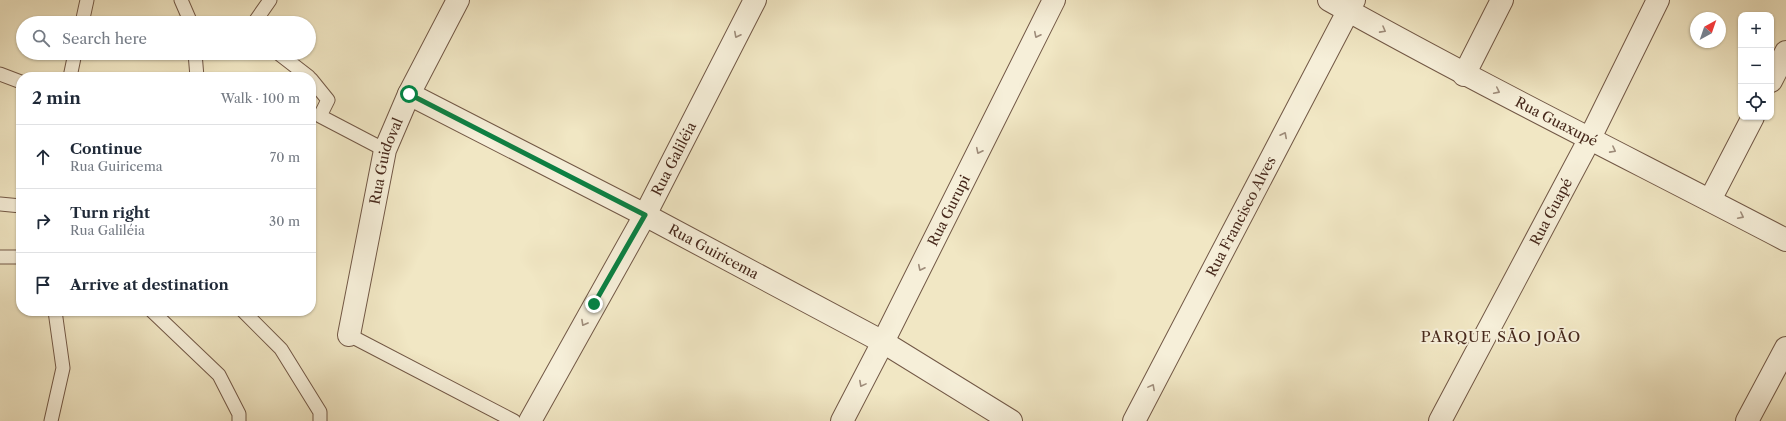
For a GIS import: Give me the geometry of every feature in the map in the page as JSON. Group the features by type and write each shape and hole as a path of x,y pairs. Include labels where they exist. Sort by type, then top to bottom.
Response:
{"street":[{"name":"Rua Guidoval","path":"350,334 385,150 409,94 458,0"},
{"name":"Rua Galiléia","path":"530,421 645,215 755,0"},
{"name":"Rua Gurupi","path":"842,421 1054,0"},
{"name":"Rua Guaxupé","path":"1329,0 1351,6 1464,75 1589,137 1786,240"},
{"path":"1464,75 1502,0"},
{"name":"Rua Guapé","path":"1440,421 1495,321 1658,0"},
{"name":"Rua Francisco Alves","path":"1134,421 1351,6"},
{"path":"1774,76 1786,52"},
{"name":"Rua Guiricema","path":"409,94 645,215 883,342 1011,421"},
{"path":"1710,200 1751,120"},
{"path":"1747,421 1786,348"}],"lane":[{"path":"84,16 87,0"},
{"path":"181,0 188,16"},
{"path":"259,16 270,0"},
{"path":"71,72 74,60"},
{"path":"196,60 197,72"},
{"path":"287,60 302,72"},
{"path":"0,74 16,80"},
{"path":"316,85 328,100 320,116 385,150"},
{"path":"0,204 16,206"},
{"path":"0,257 16,257"},
{"path":"51,421 63,368 56,316"},
{"path":"157,316 219,375 239,414 239,421"},
{"path":"248,316 281,349 320,412 320,421"},
{"path":"350,334 514,421"}],"district":[{"name":"PARQUE SÃO JOÃO","path":"1501,336"}],"route":[{"path":"409,94 645,215 594,304"}]}
